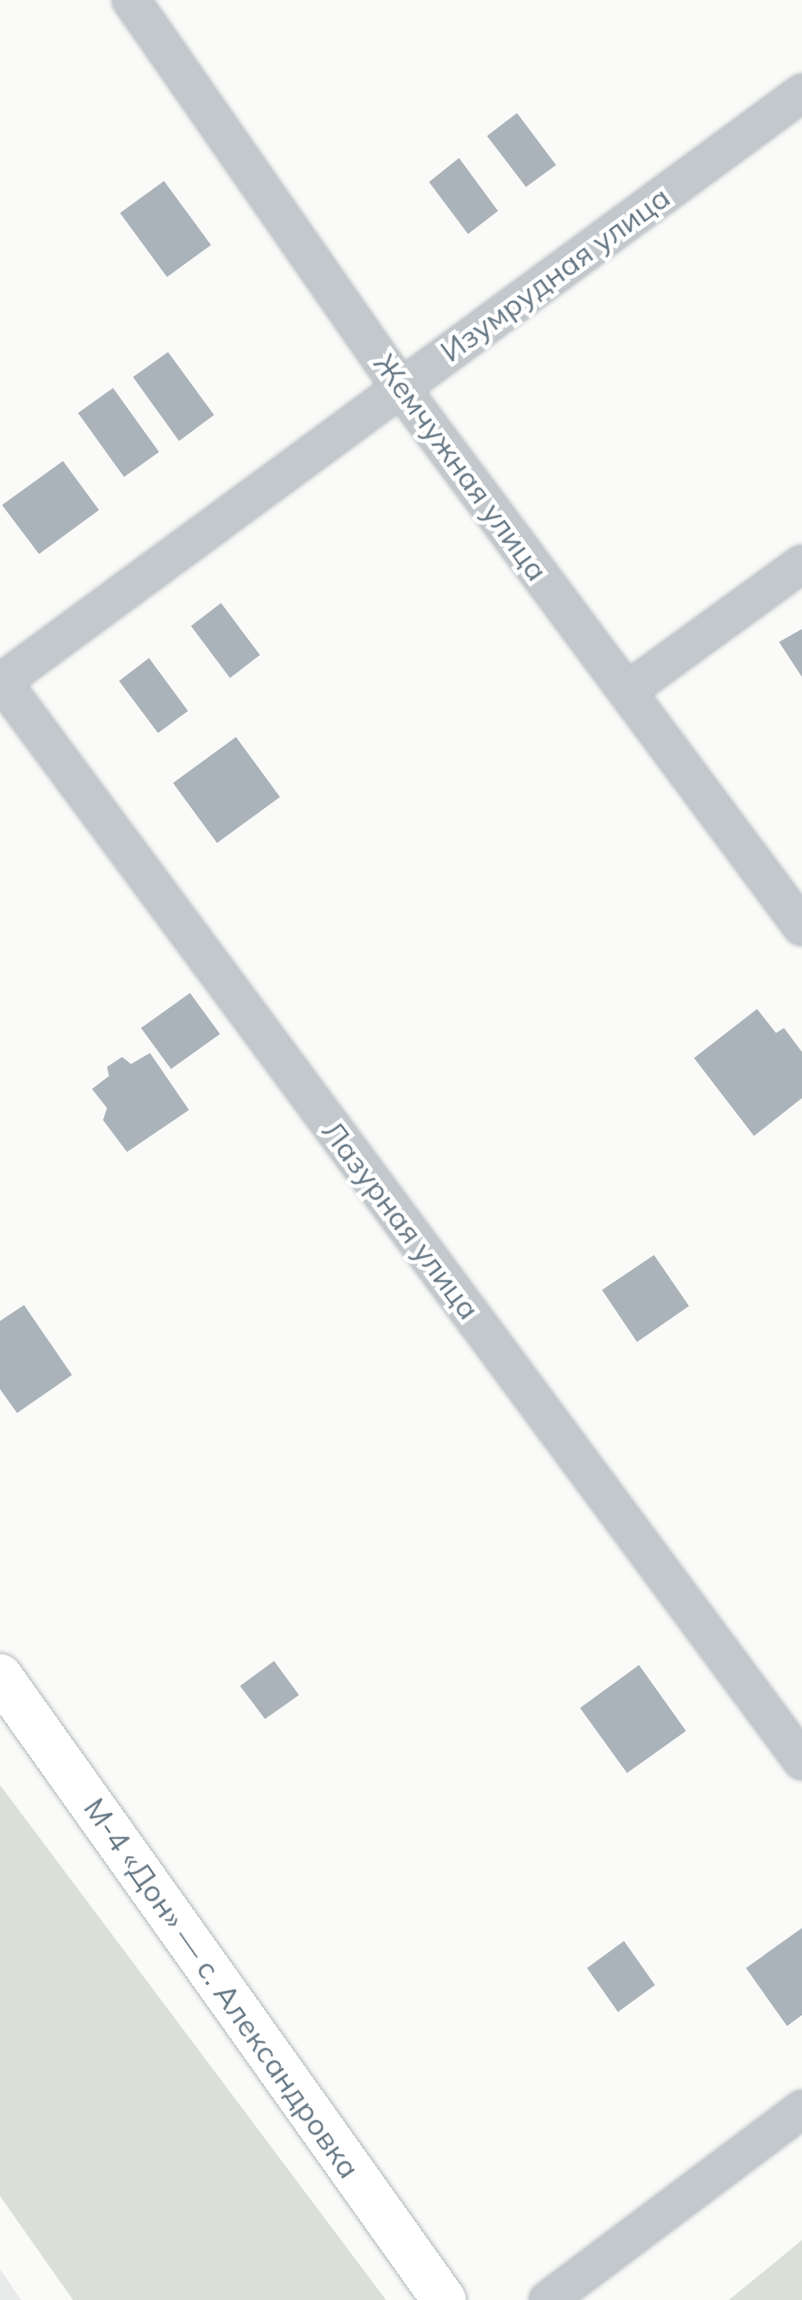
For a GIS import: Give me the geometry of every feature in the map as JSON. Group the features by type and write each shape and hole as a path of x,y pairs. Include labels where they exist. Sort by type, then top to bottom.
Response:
{"main road":[{"name":"М-4 «Дон» — с. Александровка","path":"0,1676 444,2300"}],"street":[{"name":"Жемчужная улица","path":"131,0 400,387 802,927"},
{"name":"Изумрудная улица","path":"1,681 802,93"},
{"path":"627,691 802,564"},
{"name":"Лазурная улица","path":"1,681 802,1761"},
{"path":"548,2300 802,2109"}],"shaded area":[{"path":"0,1785 386,2300 73,2300 0,2196"},
{"path":"802,2240 802,2300 729,2300"},
{"path":"0,2269 21,2300 0,2300"}],"building":[{"path":"517,113 556,165 526,187 487,136"},
{"path":"459,158 498,211 468,234 429,182"},
{"path":"164,181 211,245 167,277 120,213"},
{"path":"168,352 214,415 179,441 133,377"},
{"path":"113,388 159,452 124,477 78,413"},
{"path":"63,461 99,510 39,554 2,505"},
{"path":"221,603 260,655 230,678 191,626"},
{"path":"802,629 802,677 779,642"},
{"path":"149,658 188,711 158,733 119,681"},
{"path":"236,737 280,797 217,843 173,783"},
{"path":"190,993 220,1034 171,1069 141,1028"},
{"path":"757,1009 776,1033 784,1028 802,1052 802,1098 754,1136 694,1058"},
{"path":"150,1053 189,1110 127,1152 103,1120 107,1108 92,1089 109,1076 107,1067 122,1057 131,1064"},
{"path":"654,1255 689,1306 637,1342 602,1290"},
{"path":"24,1305 72,1375 17,1413 0,1389 0,1321"},
{"path":"274,1661 299,1695 265,1719 240,1686"},
{"path":"639,1665 686,1731 627,1773 580,1708"},
{"path":"802,1928 802,2015 787,2026 746,1968"},
{"path":"624,1941 655,1985 618,2012 587,1968"}]}
